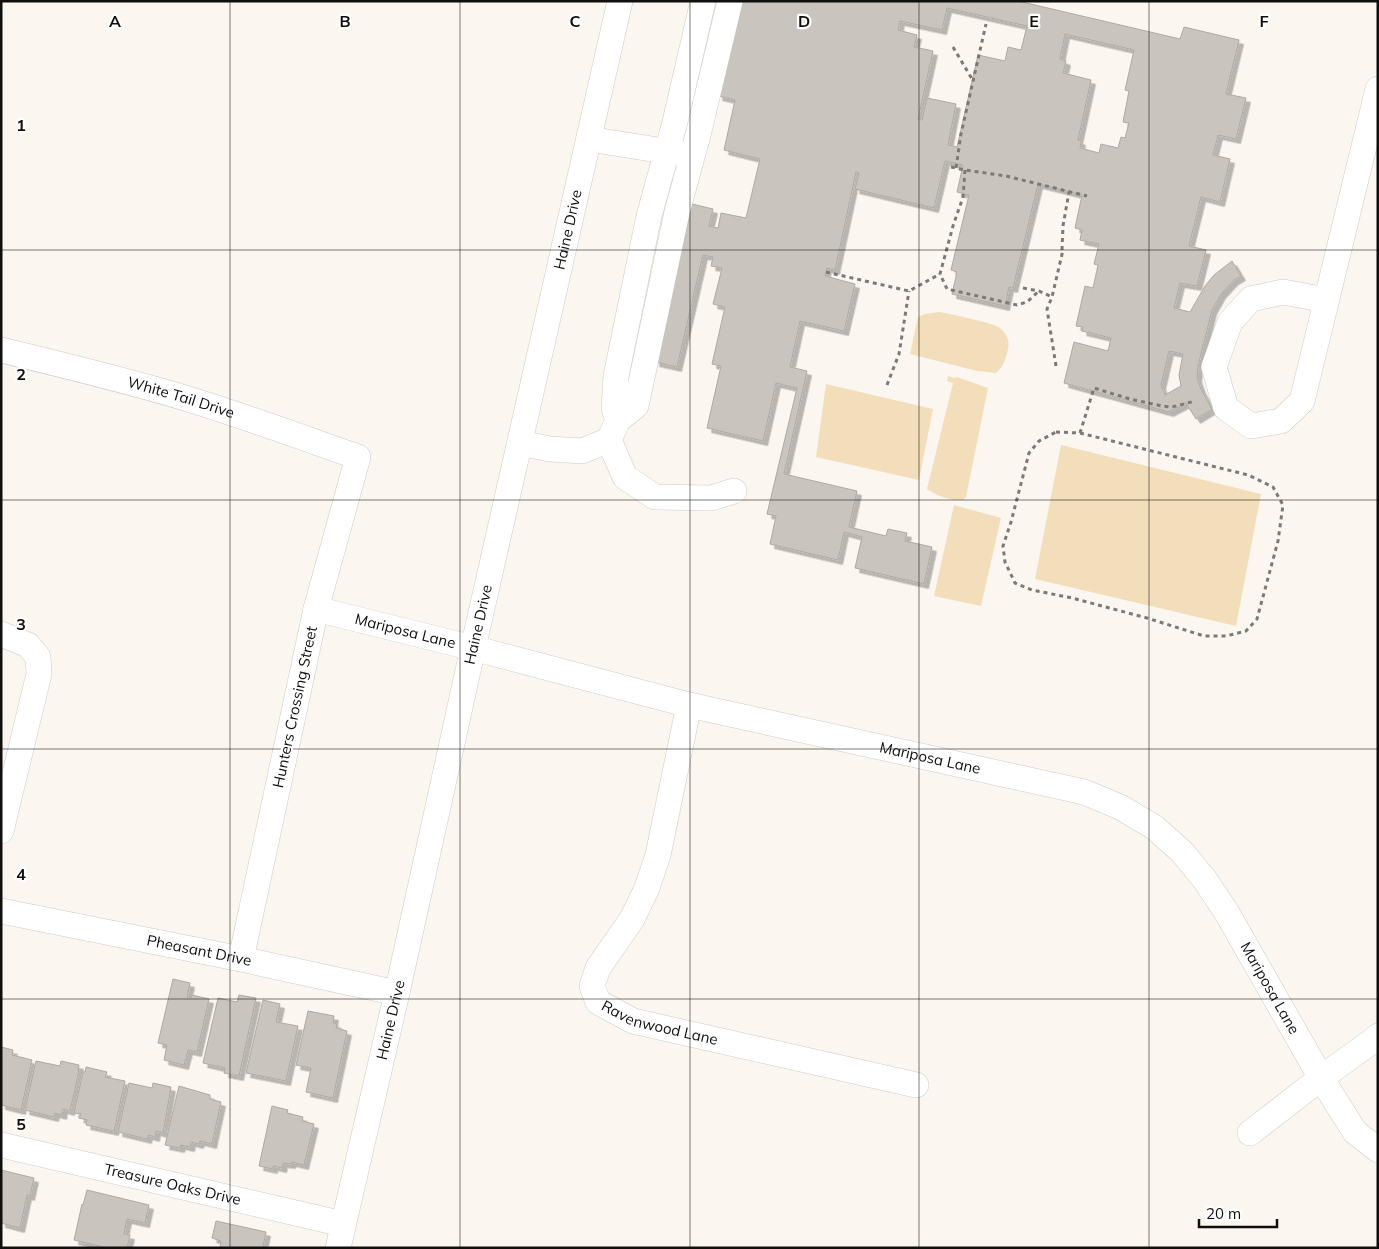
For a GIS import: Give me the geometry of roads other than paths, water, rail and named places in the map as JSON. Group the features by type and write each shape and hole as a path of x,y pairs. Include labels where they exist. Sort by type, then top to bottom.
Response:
{"street":[{"name":"Haine Drive","path":"338,1248 620,1"},
{"path":"703,1 676,122 649,216 616,376 613,430 624,477 654,497 711,498 734,491"},
{"path":"520,443 550,449 582,451 613,430 636,406 677,212 730,1"},
{"path":"1326,300 1284,292 1251,299 1230,322 1214,367 1226,408 1251,426 1281,421 1302,401 1378,89"},
{"path":"589,139 692,156"},
{"name":"White Tail Drive","path":"1,350 185,398 254,420 358,458"},
{"name":"Hunters Crossing Street","path":"241,959 316,609 358,458"},
{"name":"Mariposa Lane","path":"316,609 689,705 1084,792 1129,812 1154,827 1182,852 1205,880 1227,913 1321,1078 1355,1132 1378,1150"},
{"path":"1,634 28,645 38,657 39,674 1,832"},
{"name":"Ravenwood Lane","path":"689,705 658,855 647,888 632,920 598,968 592,986 598,1002 633,1022 916,1085"},
{"name":"Pheasant Drive","path":"1,911 241,959 397,993"},
{"path":"1250,1133 1378,1036"},
{"name":"Treasure Oaks Drive","path":"1,1145 343,1224"}]}
